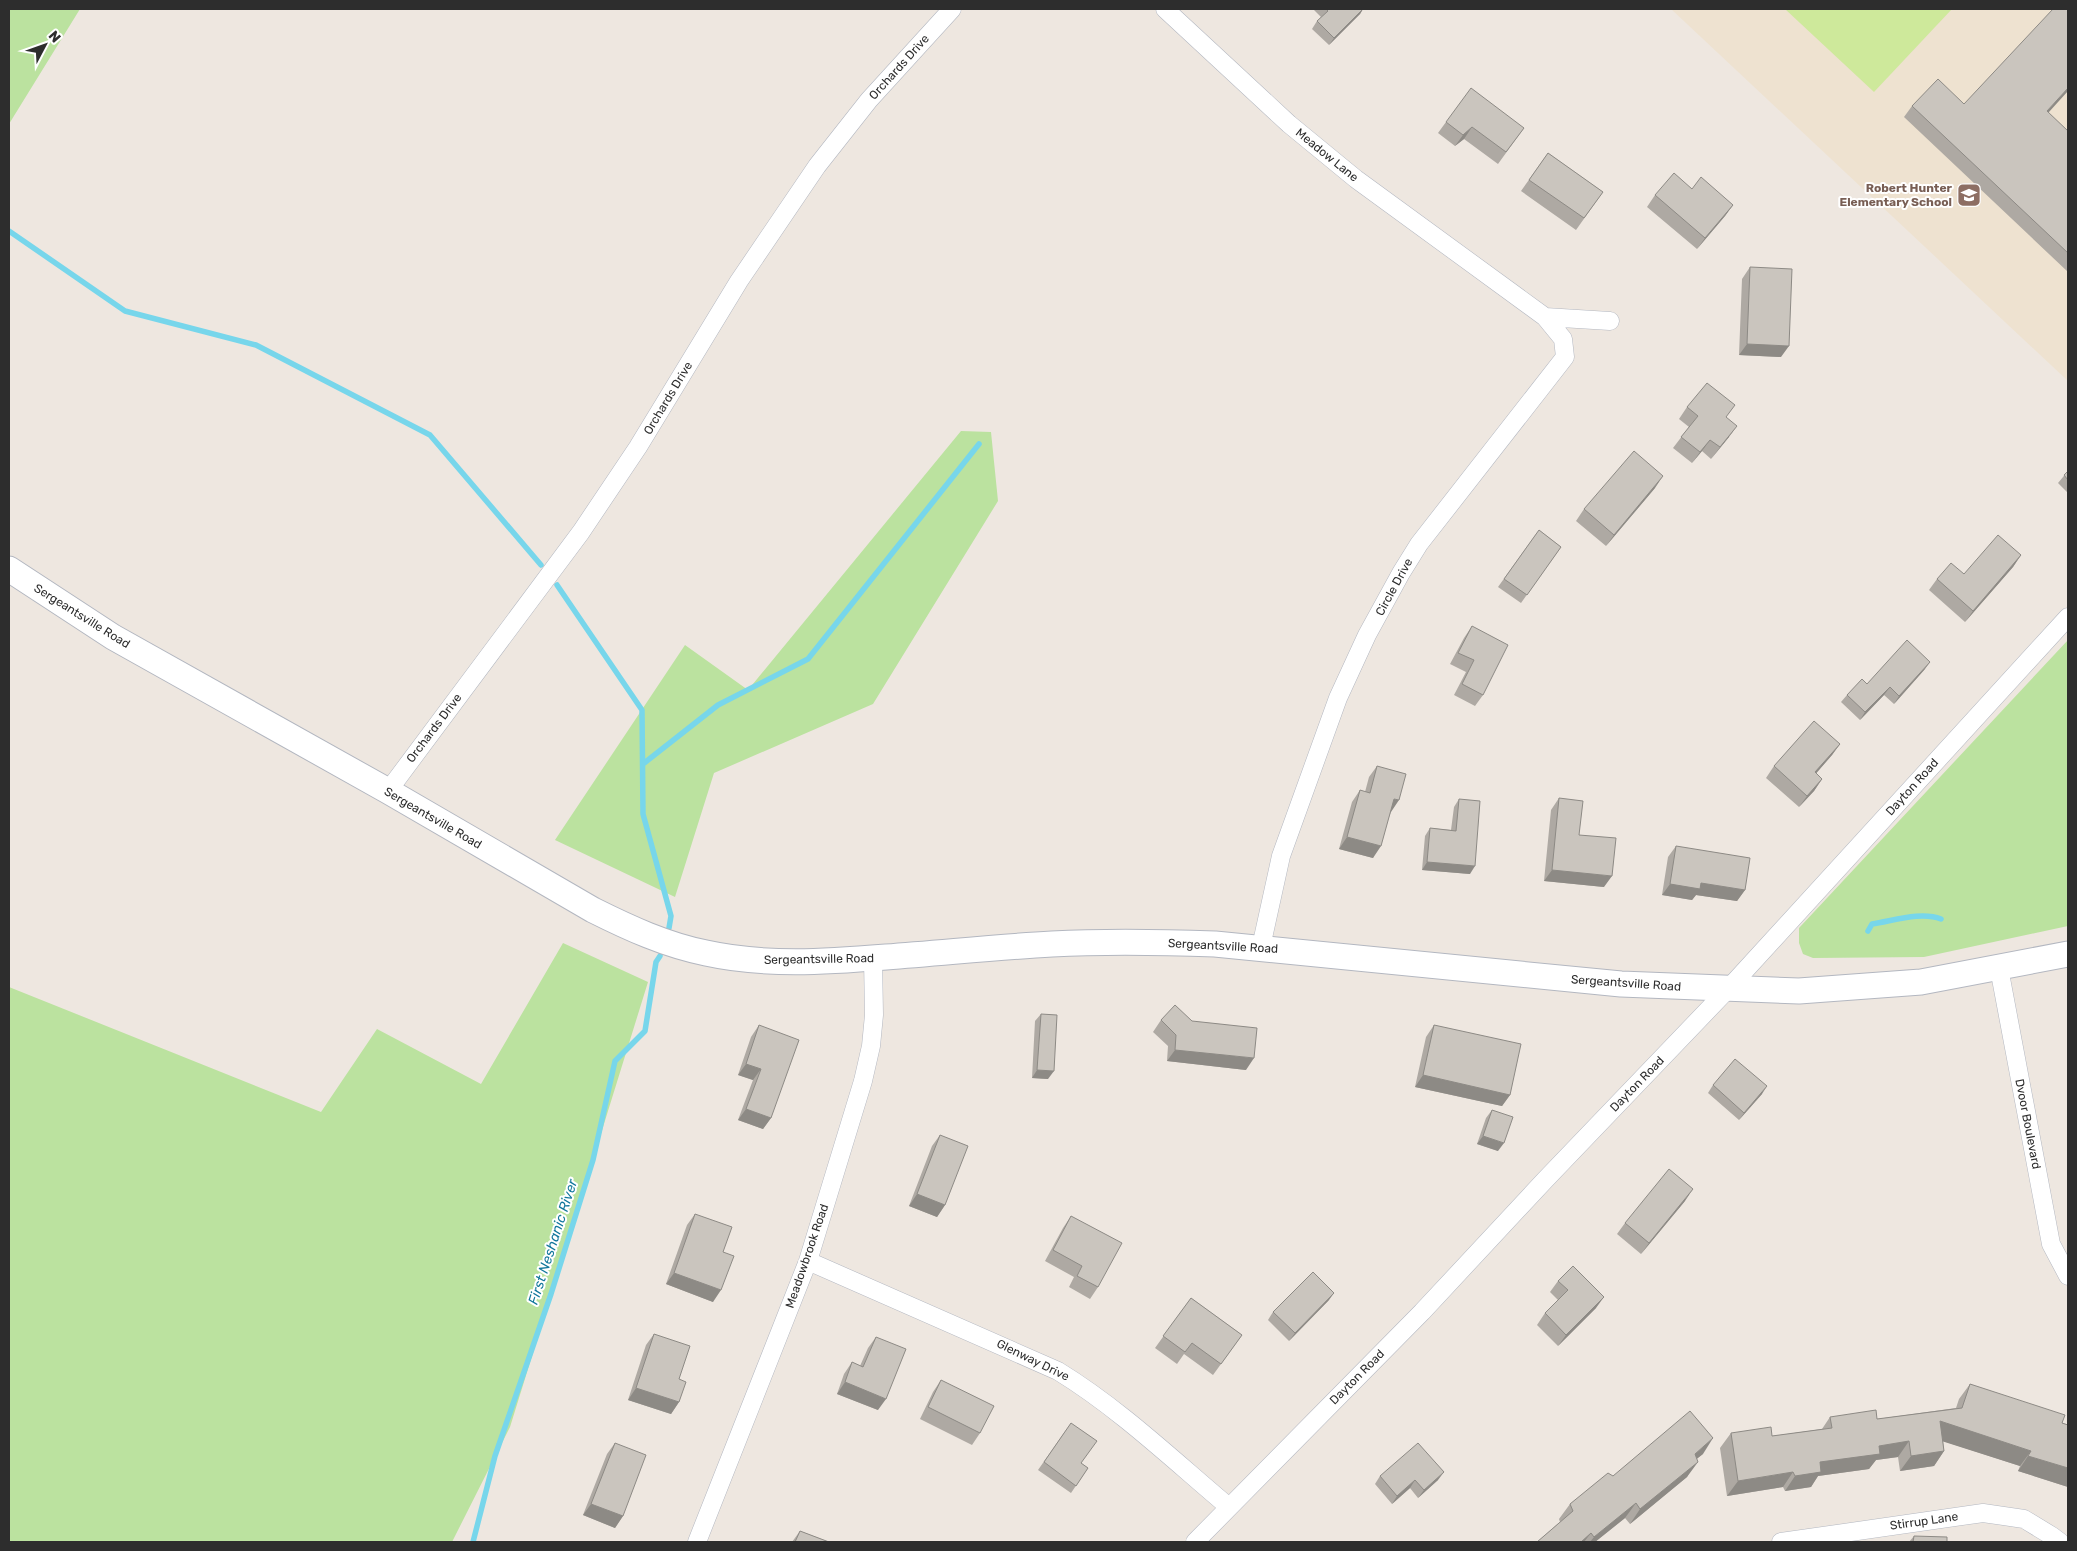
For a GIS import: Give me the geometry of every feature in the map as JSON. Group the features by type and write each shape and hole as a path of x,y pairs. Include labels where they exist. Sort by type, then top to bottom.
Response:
{"main road":[{"name":"Sergeantsville Road","path":"9,569 113,636 388,791 593,910 627,927 672,945 705,953 745,960 822,962 1053,944 1159,942 1260,947 1621,984 1799,991 1921,982 2068,954"}],"street":[{"name":"Orchards Drive","path":"388,791 581,532 638,447 740,281 817,166 869,100 952,9"},
{"name":"Meadow Lane","path":"1166,9 1259,94 1288,124 1356,179 1502,286"},
{"name":"Circle Drive","path":"1260,947 1275,876 1288,835 1338,698 1367,635 1401,573 1424,538 1565,357 1563,339 1545,317 1502,286"},
{"path":"1545,317 1610,321"},
{"name":"Dayton Road","path":"1195,1542 1422,1312 1728,989 2068,617"},
{"name":"Meadowbrook Road","path":"697,1542 808,1261 864,1081 874,1015 873,958"},
{"name":"Dvoor Boulevard","path":"1999,968 2051,1244 2068,1276"},
{"name":"Glenway Drive","path":"808,1261 1058,1371 1090,1390 1120,1413 1229,1507"},
{"name":"Stirrup Lane","path":"1781,1542 1983,1513 2024,1519 2060,1542"}],"shaded area":[{"name":"Robert Hunter Elementary School","path":"1671,9 2068,9 2068,381"}],"green space":[{"path":"9,9 80,9 9,124"},
{"path":"1785,9 1952,9 1874,92"},
{"path":"961,431 991,432 998,501 873,704 714,773 675,897 555,840 685,645 748,690"},
{"path":"2068,640 2068,926 1924,957 1813,958 1803,954 1799,943 1799,928"},
{"path":"563,943 648,982 510,1427 452,1542 9,1542 9,987 321,1112 377,1029 481,1084"}],"building":[{"path":"1326,9 1363,9 1334,38 1317,21 1328,11"},
{"path":"2053,9 2068,9 2068,88 2047,111 2068,131 2068,253 1912,106 1938,79 1964,104"},
{"path":"1471,88 1524,128 1506,152 1472,127 1463,135 1446,122"},
{"path":"1548,153 1603,192 1584,218 1529,180"},
{"path":"1674,173 1692,189 1701,177 1733,205 1705,238 1655,195"},
{"path":"1750,267 1792,269 1789,346 1747,344"},
{"path":"1707,383 1735,405 1726,417 1737,426 1720,447 1710,440 1700,452 1681,437 1698,416 1687,407"},
{"path":"1634,451 1663,476 1614,535 1584,509"},
{"path":"2068,471 2068,480 2064,475"},
{"path":"1539,530 1561,547 1527,595 1504,579"},
{"path":"1998,535 2021,555 1973,611 1937,579 1951,563 1964,574"},
{"path":"1472,626 1508,645 1483,695 1462,684 1474,660 1458,653"},
{"path":"1907,640 1930,662 1899,696 1890,687 1865,712 1847,695 1862,679 1867,684"},
{"path":"1814,721 1840,744 1815,772 1822,779 1807,796 1774,766"},
{"path":"1377,766 1406,774 1399,800 1394,799 1381,846 1347,837 1360,790 1370,793"},
{"path":"1559,798 1583,801 1579,835 1616,838 1612,876 1552,870"},
{"path":"1459,799 1480,801 1475,866 1427,862 1430,828 1456,831"},
{"path":"1676,846 1750,858 1745,890 1701,883 1700,889 1670,884"},
{"path":"1175,1005 1192,1021 1257,1028 1254,1058 1175,1050 1176,1035 1161,1020"},
{"path":"1041,1014 1057,1015 1054,1071 1037,1070"},
{"path":"759,1025 799,1040 771,1118 746,1109 761,1069 746,1064"},
{"path":"1434,1025 1521,1044 1510,1095 1423,1075"},
{"path":"1735,1059 1767,1086 1744,1113 1713,1085"},
{"path":"1492,1110 1513,1117 1504,1143 1483,1136"},
{"path":"940,1135 968,1146 945,1205 917,1194"},
{"path":"1669,1169 1693,1189 1649,1243 1625,1223"},
{"path":"695,1214 732,1227 723,1252 734,1256 721,1290 674,1273"},
{"path":"1071,1216 1122,1243 1098,1287 1077,1276 1082,1266 1053,1250"},
{"path":"1573,1266 1604,1297 1566,1335 1545,1313 1568,1290 1558,1281"},
{"path":"1313,1272 1334,1293 1295,1333 1273,1312"},
{"path":"1191,1298 1242,1335 1221,1364 1192,1343 1185,1352 1163,1336"},
{"path":"654,1334 690,1346 679,1379 686,1382 679,1402 636,1388"},
{"path":"876,1337 906,1349 886,1399 845,1382 852,1362 863,1367"},
{"path":"941,1380 994,1406 980,1433 928,1407"},
{"path":"1970,1384 2065,1415 2062,1423 2068,1425 2068,1468 2028,1456 2031,1451 1940,1421 1944,1451 1911,1456 1909,1441 1879,1446 1880,1454 1820,1462 1821,1472 1795,1476 1793,1472 1738,1481 1731,1433 1771,1427 1772,1436 1832,1428 1830,1417 1876,1410 1877,1419 1962,1408"},
{"path":"1690,1411 1713,1438 1695,1454 1698,1462 1640,1509 1636,1503 1594,1537 1591,1533 1581,1542 1537,1542 1573,1511 1570,1504 1608,1473 1613,1476"},
{"path":"1071,1423 1097,1441 1081,1463 1088,1468 1076,1486 1044,1462"},
{"path":"615,1443 646,1455 623,1516 591,1504"},
{"path":"1418,1443 1444,1472 1424,1490 1415,1480 1397,1496 1380,1476"},
{"path":"800,1531 829,1542 795,1542"},
{"path":"1914,1536 1947,1537 1947,1542 1913,1542"}],"waterway":[{"path":"9,231 125,311 256,345 430,435 541,565"},
{"path":"643,764 718,705 808,659 979,444"},
{"path":"557,585 642,710 643,814 671,916 669,928"},
{"path":"1868,931 1872,924 1907,917 1925,916 1941,919"},
{"name":"First Neshanic River","path":"473,1542 495,1456 551,1294 593,1160 615,1061 645,1031 656,962 660,956"}],"place":[{"name":"Robert Hunter Elementary School","path":"1969,195"}]}
